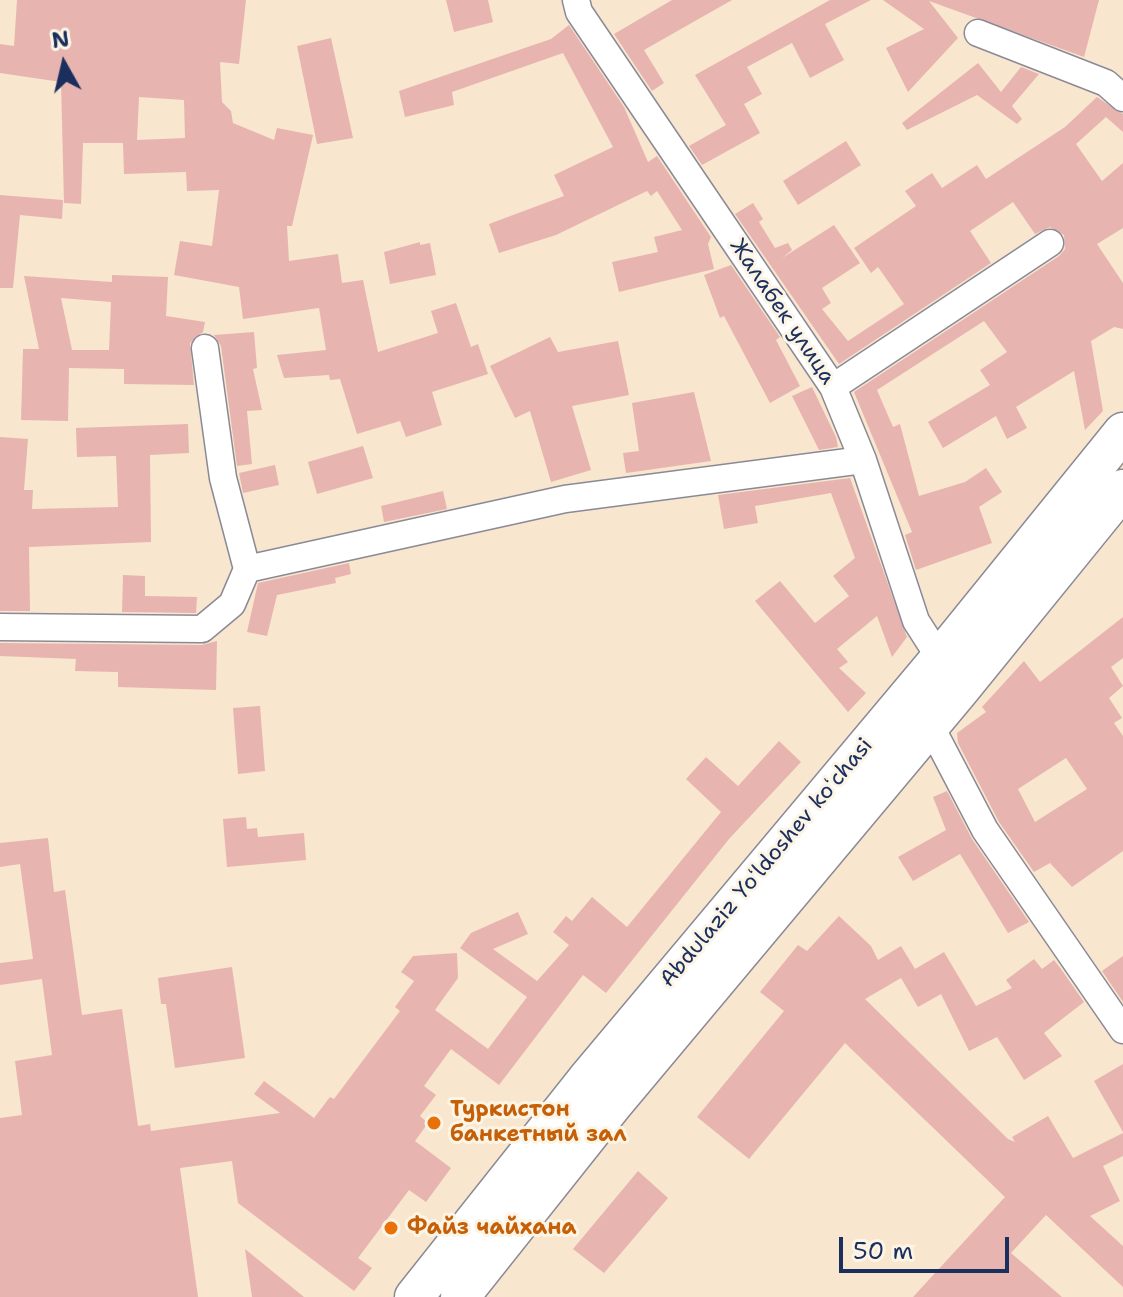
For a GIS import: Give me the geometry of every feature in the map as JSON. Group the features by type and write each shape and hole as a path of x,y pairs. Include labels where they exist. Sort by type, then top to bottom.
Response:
{"main road":[{"name":"Abdulaziz Yoʻldoshev koʻchasi","path":"460,1297 916,712 940,658 1123,432"},
{"name":"Abdulaziz Yoʻldoshev koʻchasi","path":"414,1297 587,1079 916,712 959,691 1123,489"}],"street":[{"name":"Жалабек улица","path":"576,0 579,12 833,387 863,460 916,621 959,691"},
{"path":"978,33 1106,83 1123,98"},
{"path":"833,387 1050,243"},
{"path":"0,627 202,629 232,604 247,569 223,478 205,348"},
{"path":"247,569 565,499 863,460"},
{"path":"916,712 985,830 1123,1030"}],"building":[{"path":"17,0 246,0 239,64 220,62 222,102 231,111 233,123 274,140 277,128 313,135 292,226 287,226 289,261 338,254 342,283 363,280 378,352 438,333 431,311 456,303 471,347 478,344 488,374 432,392 442,425 406,437 400,421 357,434 340,379 330,380 329,375 284,378 277,355 326,350 319,308 243,319 239,287 174,275 180,241 212,246 219,190 187,191 186,172 124,174 123,143 83,143 81,204 64,203 61,82 0,73 0,44 14,46","holes":["139,97 184,100 185,138 137,140"]},
{"path":"446,0 488,0 493,22 454,32"},
{"path":"672,0 732,0 644,50 664,83 652,91 614,34"},
{"path":"830,0 871,0 825,24 844,60 810,78 792,43 747,67 762,94 744,104 760,133 702,165 689,146 726,125 695,75"},
{"path":"883,0 1099,0 1084,57 929,1 958,38 908,92 886,48 924,29"},
{"path":"569,25 624,107 648,162 657,156 711,237 708,244 714,269 619,292 612,262 658,252 654,237 682,230 657,191 651,196 647,191 556,235 499,253 489,224 564,196 554,175 613,147 563,53 452,92 454,105 405,117 399,91 551,39"},
{"path":"331,38 353,138 317,144 297,46"},
{"path":"978,63 1001,92 1021,67 1039,74 1012,106 1022,119 1017,124 977,95 907,130 902,123"},
{"path":"1097,97 1123,114 1123,132 1106,117 1076,144 1102,181 1123,163 1123,228 1097,244 1123,283 1123,329 1114,327 1091,341 1103,411 1085,430 1074,371 1016,407 1027,428 1007,439 996,416 943,448 928,422 990,385 980,370 1007,352 984,321 877,390 893,427 900,424 919,496 965,482 986,468 1002,492 979,507 992,543 916,570 905,535 912,532 854,392 1059,256 1065,249 1064,235 1050,227 1035,234 1013,202 970,231 991,263 839,364 735,214 753,203 763,219 759,222 775,248 788,243 792,250 782,258 834,225 860,263 822,288 831,303 822,309 848,341 904,304 878,267 871,273 854,248 916,206 905,191 932,173 942,188 977,165 986,179 1065,127"},
{"path":"846,141 861,165 798,205 783,181"},
{"path":"0,195 63,200 62,219 20,215 13,288 0,288"},
{"path":"420,242 420,245 430,243 436,275 390,284 384,252"},
{"path":"731,265 780,337 776,340 800,386 770,403 724,316 720,318 704,275"},
{"path":"112,275 168,277 166,316 205,322 203,332 190,343 194,385 124,384 124,369 69,368 68,421 21,420 23,349 39,349 24,276 112,282","holes":["61,298 111,302 109,350 72,350"]},
{"path":"254,332 257,368 253,369 262,410 247,411 252,464 237,466 221,346 214,335"},
{"path":"550,337 558,352 618,341 629,395 572,406 591,470 551,482 530,411 515,418 490,366"},
{"path":"812,387 838,447 819,450 792,396"},
{"path":"694,392 711,461 626,473 623,453 639,451 632,403"},
{"path":"188,424 189,453 150,455 151,542 29,547 30,611 0,611 0,437 28,439 24,490 33,490 32,509 118,507 116,456 77,457 76,428"},
{"path":"363,446 373,478 317,494 308,462"},
{"path":"275,465 279,485 243,493 239,473"},
{"path":"850,478 907,637 892,657 877,616 837,649 848,662 839,668 866,693 848,712 755,601 780,581 815,623 849,596 833,576 855,558 831,493 755,506 758,523 724,529 718,495"},
{"path":"443,491 447,509 384,522 381,506"},
{"path":"349,563 351,574 335,578 336,583 277,595 267,636 247,632 258,583"},
{"path":"123,575 145,576 145,596 197,597 196,613 122,612"},
{"path":"1123,617 1123,658 1111,667 1123,686 1109,698 1122,718 1114,723 1123,736 1123,851 1072,887 1050,863 1034,872 999,822 958,743 957,733 986,712 982,707 1024,661 1040,682","holes":["1066,758 1087,789 1035,822 1018,789"]},
{"path":"217,641 216,690 118,687 118,672 75,671 76,659 0,656 0,643 202,645"},
{"path":"260,706 265,771 238,774 233,708"},
{"path":"779,741 801,762 729,839 606,993 583,975 499,1085 451,1049 424,1086 436,1095 420,1116 428,1123 415,1141 451,1168 426,1202 409,1190 358,1258 372,1268 354,1291 238,1203 232,1161 180,1168 198,1297 0,1297 0,1118 22,1115 15,1061 52,1055 42,979 0,985 0,963 33,959 20,864 0,867 0,843 48,838 54,892 65,890 82,1015 122,1009 138,1126 150,1124 151,1131 280,1113 254,1094 264,1081 314,1118 330,1097 334,1099 400,1011 395,1007 414,981 401,972 413,956 457,953 458,978 435,1010 488,1049 527,997 460,948 471,933 518,912 528,934 493,949 537,981 569,945 553,932 566,916 572,921 592,897 627,927 721,812 686,779 706,757 738,786"},
{"path":"947,791 972,839 1029,922 1008,933 960,854 913,881 898,857 946,830 933,797"},
{"path":"246,817 247,829 257,828 258,837 304,833 306,860 227,867 223,819"},
{"path":"839,916 871,946 878,960 901,946 915,969 944,952 976,1006 1012,988 1006,980 1034,959 1042,969 1054,960 1061,969 1084,1002 1044,1033 1062,1056 1024,1080 997,1037 969,1051 941,994 918,1007 901,978 865,999 1008,1139 1015,1142 1012,1137 1048,1116 1073,1158 1123,1133 1123,1156 1103,1166 1120,1201 1090,1216 1123,1246 1123,1287 1046,1215 1011,1253 1062,1297 913,1297 1005,1197 845,1043 749,1159 697,1117 784,1011 760,992 798,945 807,951"},
{"path":"1123,956 1123,1002 1102,971"},
{"path":"232,967 245,1058 175,1068 166,1004 161,1004 158,978"},
{"path":"1123,1064 1123,1132 1094,1081"},
{"path":"638,1171 668,1198 604,1273 573,1249"},
{"path":"245,1249 304,1297 252,1297"}],"place":[{"name":"Туркистон банкетный зал","path":"434,1123"},
{"name":"Файз чайхана","path":"391,1228"}]}
